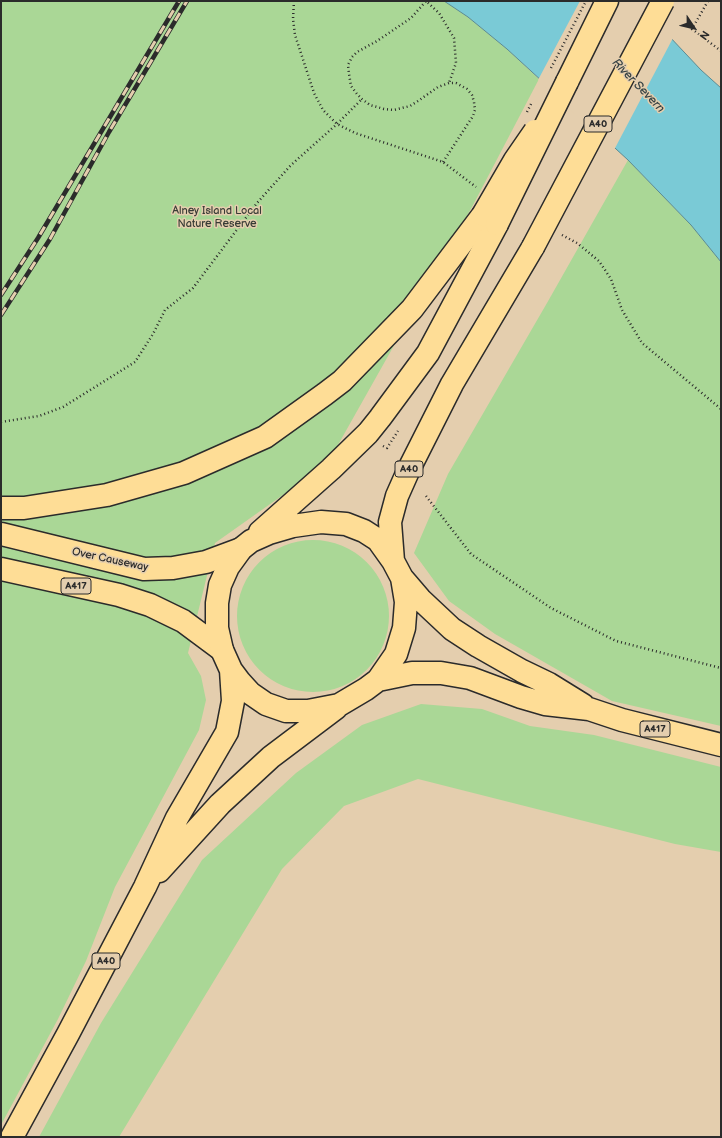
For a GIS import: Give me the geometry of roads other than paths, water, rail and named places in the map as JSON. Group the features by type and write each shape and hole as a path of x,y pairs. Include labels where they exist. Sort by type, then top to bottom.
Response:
{"main road":[{"name":"A40","path":"339,705 308,711 286,711 266,704 250,693 231,670 222,650 217,628 217,604 220,585 228,567 246,545 331,470 368,433 428,353 557,77 607,1"},
{"name":"A40","path":"145,887 220,804 271,757 339,705 378,680 396,654 404,628 406,602 397,570 390,522 397,496 452,384 533,247 663,1"},
{"path":"1,508 24,508 107,495 184,473 264,436 342,381 412,309 490,219"},
{"name":"A40","path":"246,545 269,533 293,526 321,522 346,524 364,531 378,540 397,570"},
{"name":"Over Causeway","path":"1,534 144,569 173,568 206,562 246,545"},
{"name":"A417","path":"1,569 119,595 150,605 183,621 222,650"},
{"name":"A417","path":"397,570 420,599 452,628 484,650 549,684 589,709"},
{"name":"A40","path":"12,1137 145,887 177,818 227,732 233,701 231,670"},
{"name":"A417","path":"378,680 412,673 441,673 470,678 521,697 545,704 589,709 655,730 721,746"}],"water":[{"name":"River Severn","path":"444,1 636,1 701,70 721,88 721,262 691,225 628,160 507,49 468,17"}],"railway":[{"path":"1,295 38,238 179,1"},
{"path":"1,315 50,239 109,132 187,1"}],"park label":[{"name":"Alney Island Local Nature Reserve","path":"217,217"}]}
